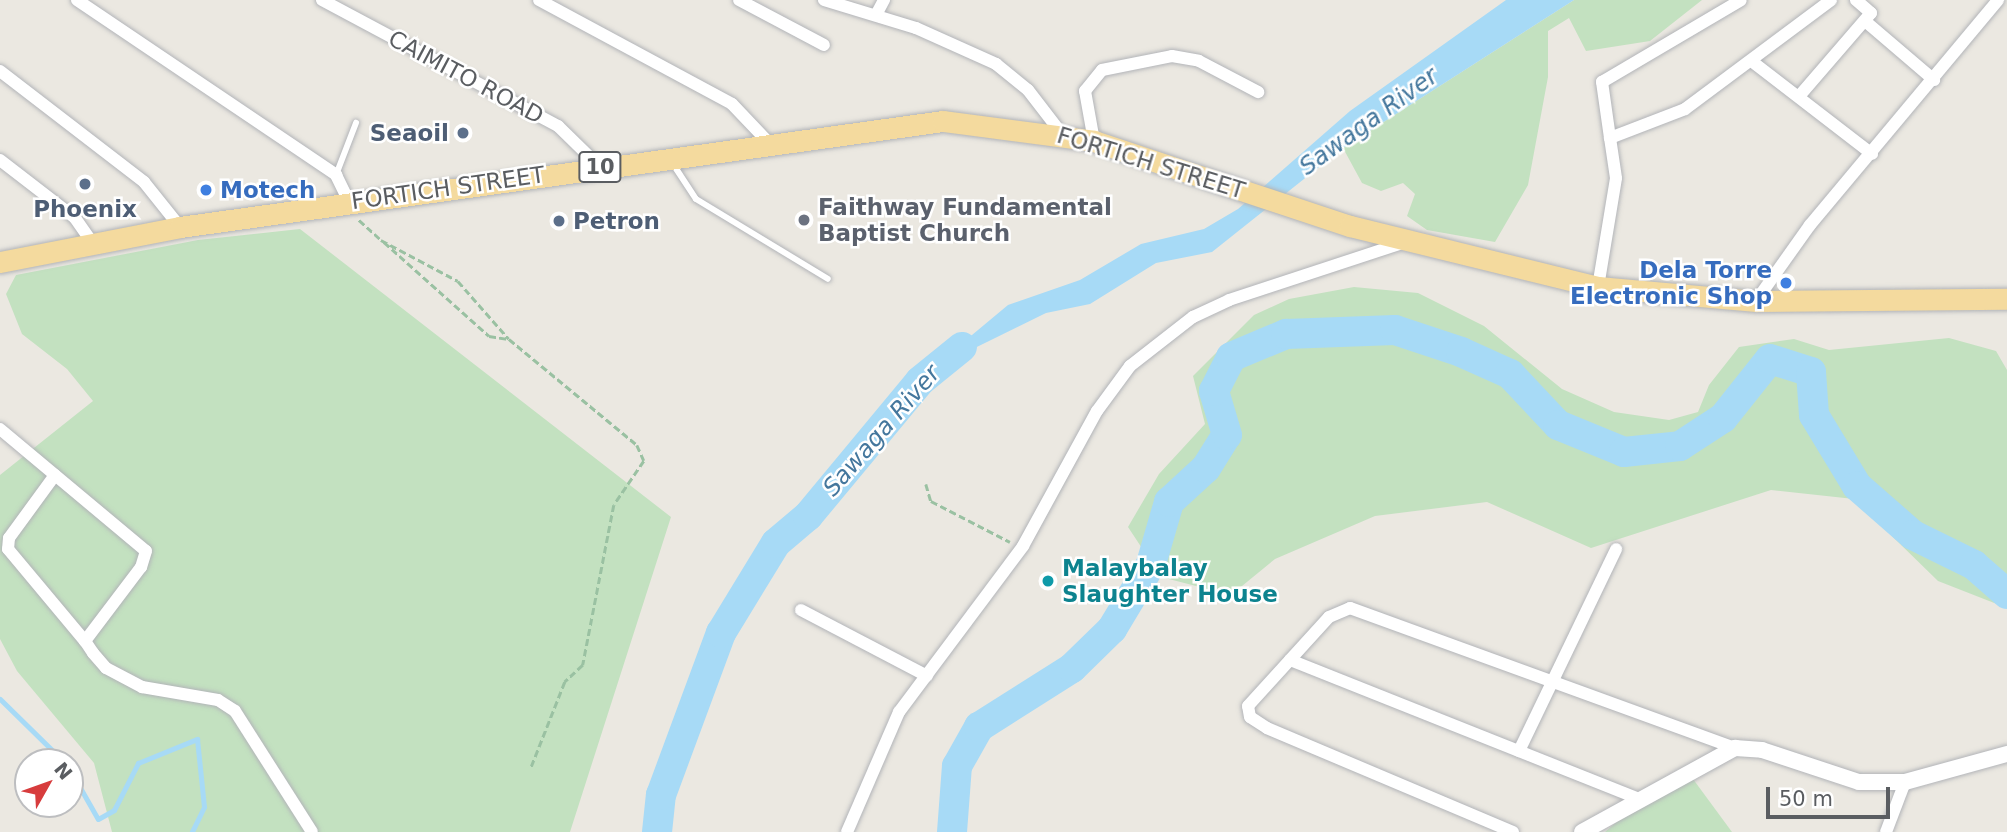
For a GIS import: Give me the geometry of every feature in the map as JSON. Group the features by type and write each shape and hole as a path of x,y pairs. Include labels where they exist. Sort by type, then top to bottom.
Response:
{"highway":[{"name":"FORTICH STREET","path":"0,262 180,227 768,142 943,121 1062,134 1094,141 1405,242 1598,287 1756,301 2007,299"}],"street":[{"path":"77,0 336,175 349,202"},
{"name":"CAIMITO ROAD","path":"322,0 558,126 600,167"},
{"path":"539,0 732,104 768,142"},
{"path":"739,0 824,45"},
{"path":"824,0 876,15 996,64 1028,90 1062,134"},
{"path":"876,15 884,0"},
{"path":"1598,287 1616,178 1602,82 1741,0"},
{"path":"1610,138 1685,109 1754,63 1831,0"},
{"path":"1801,94 1871,13 1856,0"},
{"path":"1756,301 1998,0"},
{"path":"1865,21 1934,80"},
{"path":"1094,141 1086,91 1102,70 1172,56 1199,61 1258,92"},
{"path":"1754,63 1801,94 1872,155"},
{"path":"0,71 144,182 180,227"},
{"path":"0,160 75,218 92,242"},
{"path":"847,832 889,731 1023,546 1115,382 1148,350 1228,300 1405,242"},
{"path":"0,429 146,551 141,566 85,641"},
{"path":"55,475 9,538 8,549 85,641 120,677 218,700 234,711 312,832"},
{"path":"1519,751 1555,681 1616,549"},
{"path":"1513,832 1254,721 1248,706 1329,617 1350,608 1735,748 1762,750 1859,782 1905,782 2007,754"},
{"path":"801,610 927,676"},
{"path":"1290,660 1639,799"},
{"path":"1582,832 1735,748"},
{"path":"1886,832 1905,782"}],"lane":[{"path":"336,175 356,123"},
{"path":"668,156 696,198 828,279"}],"path":[{"path":"349,202 381,240 489,336 509,339"},
{"path":"381,240 458,281 509,339 637,445 644,461 614,505 583,665 565,682 531,768"},
{"path":"926,484 931,501 991,536 1023,546"}],"green space":[{"path":"1574,0 1702,0 1650,41 1586,51 1569,18 1548,31 1548,77 1528,185 1495,242 1427,230 1407,216 1415,194 1403,183 1381,191 1362,183 1343,148"},
{"path":"300,229 671,517 570,832 112,832 94,763 17,671 0,639 0,475 93,401 67,369 22,334 6,294 16,275 198,240"},
{"path":"1354,287 1418,293 1484,326 1562,389 1614,412 1669,420 1698,412 1709,385 1739,347 1794,339 1829,350 1949,338 1996,351 2007,370 2007,608 1938,581 1854,499 1771,490 1591,548 1487,502 1375,516 1275,559 1231,595 1161,577 1128,527 1159,474 1205,424 1193,376 1254,315 1289,299"},
{"path":"1693,779 1732,832 1605,832 1620,819"}],"water":[{"path":"1506,0 1574,0 1343,148 1212,252 1156,263 1090,304 1046,313 930,370 1008,305 1080,280 1141,244 1204,229 1238,209 1350,111"}],"waterway":[{"path":"952,832 957,766 979,727 1072,668 1112,629 1151,564 1169,502 1206,468 1227,435 1214,391 1231,357 1286,334 1395,330 1461,352 1510,374 1558,425 1624,452 1680,446 1723,418 1770,359 1811,372 1814,415 1857,486 1913,535 1974,565 2007,594"},
{"name":"Sawaga River","path":"657,832 661,795 721,633 776,543 808,516 920,381 962,347"},
{"path":"0,699 50,748"},
{"path":"84,794 98,819 114,810 138,763 197,739 204,807 192,832"}],"place":[{"name":"Seaoil","path":"463,133"},
{"name":"Phoenix","path":"85,184"},
{"name":"Motech","path":"206,190"},
{"name":"Faithway Fundamental Baptist Church","path":"804,220"},
{"name":"Petron","path":"559,221"},
{"name":"Dela Torre Electronic Shop","path":"1786,283"},
{"name":"Malaybalay Slaughter House","path":"1048,581"}]}
